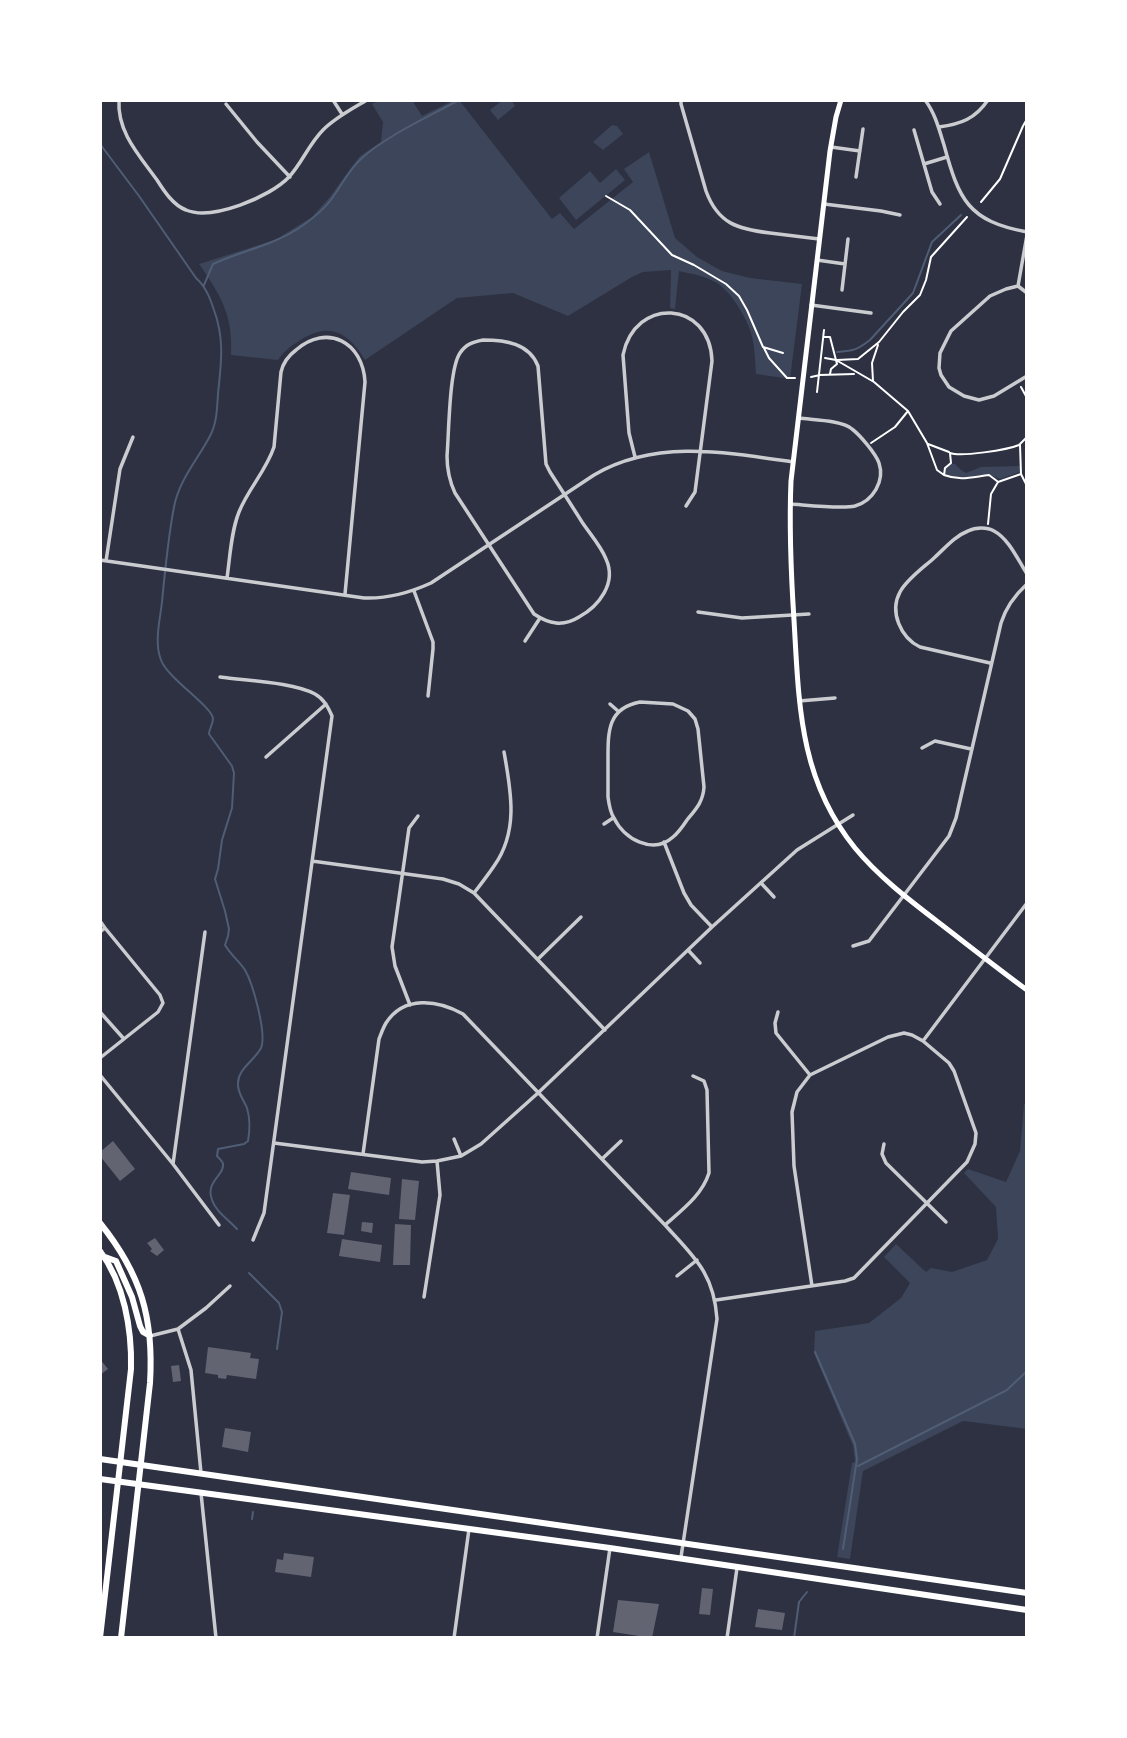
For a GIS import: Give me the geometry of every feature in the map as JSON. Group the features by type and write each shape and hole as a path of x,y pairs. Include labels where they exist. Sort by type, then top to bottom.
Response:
{"main road":[{"path":"841,100 831,147 819,239 790,504 789,527 802,726 810,763 825,800 853,846 880,876 904,897 1027,990"},
{"path":"100,1223 124,1255 135,1278 145,1307 150,1336 150,1383 121,1638"},
{"path":"102,1253 116,1261 132,1297 140,1326 143,1332 150,1336"},
{"path":"100,1638 131,1369 122,1298 111,1268 102,1253"},
{"path":"100,1458 1027,1593"},
{"path":"100,1479 610,1548 1027,1610"}],"street":[{"path":"119,100 120,116 128,140 166,193 185,210 205,214 264,196 283,184 319,135 342,114 367,100"},
{"path":"333,100 342,114"},
{"path":"681,100 706,191 716,212 739,228 819,239"},
{"path":"925,100 939,127 956,186 967,203 991,223 1027,233 1018,286"},
{"path":"939,127 968,119 977,114 988,100"},
{"path":"226,104 290,177"},
{"path":"856,177 863,129"},
{"path":"914,130 932,192 940,204"},
{"path":"831,147 860,151"},
{"path":"924,164 947,157"},
{"path":"824,204 900,215"},
{"path":"842,290 848,239"},
{"path":"817,260 845,264"},
{"path":"1018,286 1027,293"},
{"path":"1018,286 990,296 951,331 943,344 939,360 941,375 949,387 971,399 994,396 1027,376"},
{"path":"811,305 871,313"},
{"path":"635,457 629,433 623,355 625,343 630,333 644,320 659,314 683,316 704,331 712,361 695,492 686,506"},
{"path":"227,578 240,509 270,459 274,447 284,364 302,345 321,337 338,338 348,345 365,376 345,595"},
{"path":"499,340 522,347 535,359 538,366 546,464 564,495 606,558 607,585 600,600 584,614 571,622 557,624 534,614 450,482 447,456 454,369 467,345 474,341 499,340"},
{"path":"790,504 855,506 869,499 878,486 880,470 874,454 854,430 798,418"},
{"path":"106,561 120,469 133,437"},
{"path":"100,560 345,595 385,598 414,591 431,583 608,467 635,457 660,452 700,451 793,462"},
{"path":"990,663 920,647 913,643 902,632 898,622 896,606 901,591 961,534 974,529 987,528 1005,540 1027,574"},
{"path":"853,946 869,942 949,836 956,818 990,663 1004,613 1014,597 1027,584"},
{"path":"414,591 433,642 428,696"},
{"path":"698,612 742,618 810,614"},
{"path":"525,641 540,618"},
{"path":"220,677 296,687 316,695 327,704 332,716 264,1213 253,1240"},
{"path":"799,701 835,698"},
{"path":"640,702 673,704 688,711 695,719 701,752 704,787 700,805 673,838 653,845 643,844 632,838 613,818 608,797 608,737 618,711 640,702"},
{"path":"266,757 327,704"},
{"path":"610,704 618,711"},
{"path":"922,748 935,741 971,749"},
{"path":"474,892 496,864 504,849 509,830 511,795 504,752"},
{"path":"274,1143 422,1162 461,1156 481,1144 538,1093 797,850 853,815"},
{"path":"410,1005 395,965 392,947 409,828 418,816"},
{"path":"604,824 613,818"},
{"path":"664,842 684,893 691,905 712,927"},
{"path":"312,861 443,879 474,892 605,1030"},
{"path":"760,883 774,897"},
{"path":"923,1041 1027,903"},
{"path":"538,958 581,917"},
{"path":"100,921 160,995 163,1003 159,1012 100,1058"},
{"path":"100,932 105,928"},
{"path":"173,1164 205,932"},
{"path":"688,950 701,963"},
{"path":"363,1154 379,1039 385,1024 394,1014 410,1005 439,1003 463,1014 697,1260 708,1278 716,1300 717,1319 680,1560"},
{"path":"100,1012 124,1039"},
{"path":"778,1012 776,1032 810,1075"},
{"path":"716,1300 812,1286 845,1281 854,1278 967,1162 972,1153 976,1133 954,1070 944,1057 923,1041 904,1033 888,1037 810,1075 797,1092 792,1112 794,1166 812,1286"},
{"path":"100,1075 219,1225"},
{"path":"666,1225 699,1193 709,1173 708,1090 704,1082 693,1076"},
{"path":"454,1139 461,1156"},
{"path":"601,1159 621,1141"},
{"path":"884,1144 882,1154 886,1163 946,1222"},
{"path":"424,1297 440,1195 437,1161"},
{"path":"677,1276 697,1260"},
{"path":"150,1336 178,1329 230,1286"},
{"path":"178,1329 191,1370 201,1473"},
{"path":"201,1493 216,1638"},
{"path":"454,1638 470,1529"},
{"path":"597,1638 610,1548"},
{"path":"727,1638 737,1568"}],"path":[{"path":"981,202 1000,179 1027,119"},
{"path":"606,196 630,210 672,255 726,284 739,296 769,358 787,378"},
{"path":"825,358 858,359 879,342 920,295 931,257 967,217"},
{"path":"817,392 824,330"},
{"path":"824,337 830,337 837,364 831,369 830,375"},
{"path":"874,382 872,363 879,342"},
{"path":"763,347 783,353"},
{"path":"835,360 874,382 908,411 927,443 937,470 954,479 989,475 998,482"},
{"path":"819,375 858,374"},
{"path":"1018,382 1027,398"},
{"path":"867,445 895,426 908,411"},
{"path":"927,443 957,456 991,452 1020,444 1027,437"},
{"path":"1020,444 1021,474 1027,486"},
{"path":"944,475 945,468 951,463 950,453"},
{"path":"987,528 991,494 998,482 1021,474"}],"shaded area":[{"path":"380,100 412,100 422,116 459,100 552,219 560,213 574,229 633,182 624,169 649,152 675,238 697,257 722,271 750,278 802,284 790,379 756,374 753,344 746,320 730,295 715,282 679,271 675,309 670,308 671,270 643,272 568,316 513,293 457,298 365,360 345,336 329,331 310,335 299,341 278,360 231,355 228,317 214,286 199,264 275,240 312,217 360,156 381,142 383,122 372,104"},
{"path":"503,100 513,100 515,106 498,120 490,110"},
{"path":"612,125 617,126 623,134 603,150 593,142"},
{"path":"616,169 625,180 576,220 559,198 590,171 600,183"},
{"path":"950,464 955,464 966,473 981,467 1020,466 1020,472 1000,479 988,474 963,478 945,475 945,469"},
{"path":"1024,1104 1027,1104 1027,1429 963,1421 863,1471 850,1559 837,1557 852,1463 855,1462 853,1446 814,1353 815,1331 869,1323 901,1298 910,1283 884,1257 896,1244 926,1272 931,1268 952,1272 987,1260 998,1239 996,1207 964,1173 968,1169 1006,1182 1020,1151"}],"building":[{"path":"113,1141 135,1169 120,1181 100,1156 100,1152"},
{"path":"351,1172 391,1178 389,1195 348,1189"},
{"path":"402,1179 419,1181 415,1220 399,1219"},
{"path":"333,1193 350,1195 344,1235 327,1233"},
{"path":"362,1222 373,1223 372,1233 361,1231"},
{"path":"395,1224 411,1225 410,1265 393,1265"},
{"path":"155,1238 164,1250 157,1256 150,1251 152,1249 147,1243"},
{"path":"342,1239 382,1245 380,1262 339,1256"},
{"path":"208,1347 251,1353 250,1358 259,1359 256,1379 227,1375 226,1379 205,1373"},
{"path":"100,1359 108,1369 100,1375"},
{"path":"179,1365 181,1381 173,1382 171,1366"},
{"path":"225,1428 251,1432 248,1452 222,1447"},
{"path":"284,1553 314,1557 311,1577 275,1572 277,1559 283,1560"},
{"path":"702,1588 713,1589 710,1615 699,1614"},
{"path":"618,1600 659,1604 652,1638 613,1632"},
{"path":"758,1609 785,1613 782,1630 755,1627"}],"waterway":[{"path":"204,285 213,264 280,238 302,226 327,205 362,158 396,134 459,100"},
{"path":"100,144 205,289 220,332 221,362 215,421 210,436 176,497 168,542 158,638 159,653 165,667 211,714 213,721 209,734 234,773 232,808 222,840 215,879 229,929 225,945 248,977 262,1032 261,1048 243,1069 238,1083 249,1116 248,1141 218,1149 217,1156 223,1163 223,1168 211,1188 214,1204 237,1229"},
{"path":"837,352 855,349 870,340 913,293 932,242 961,215"},
{"path":"249,1273 279,1303 282,1312 277,1349"},
{"path":"815,1352 855,1444 857,1459 843,1549"},
{"path":"858,1466 1007,1390 1027,1371"},
{"path":"252,1519 253,1512"},
{"path":"794,1638 799,1602 807,1592"}]}
